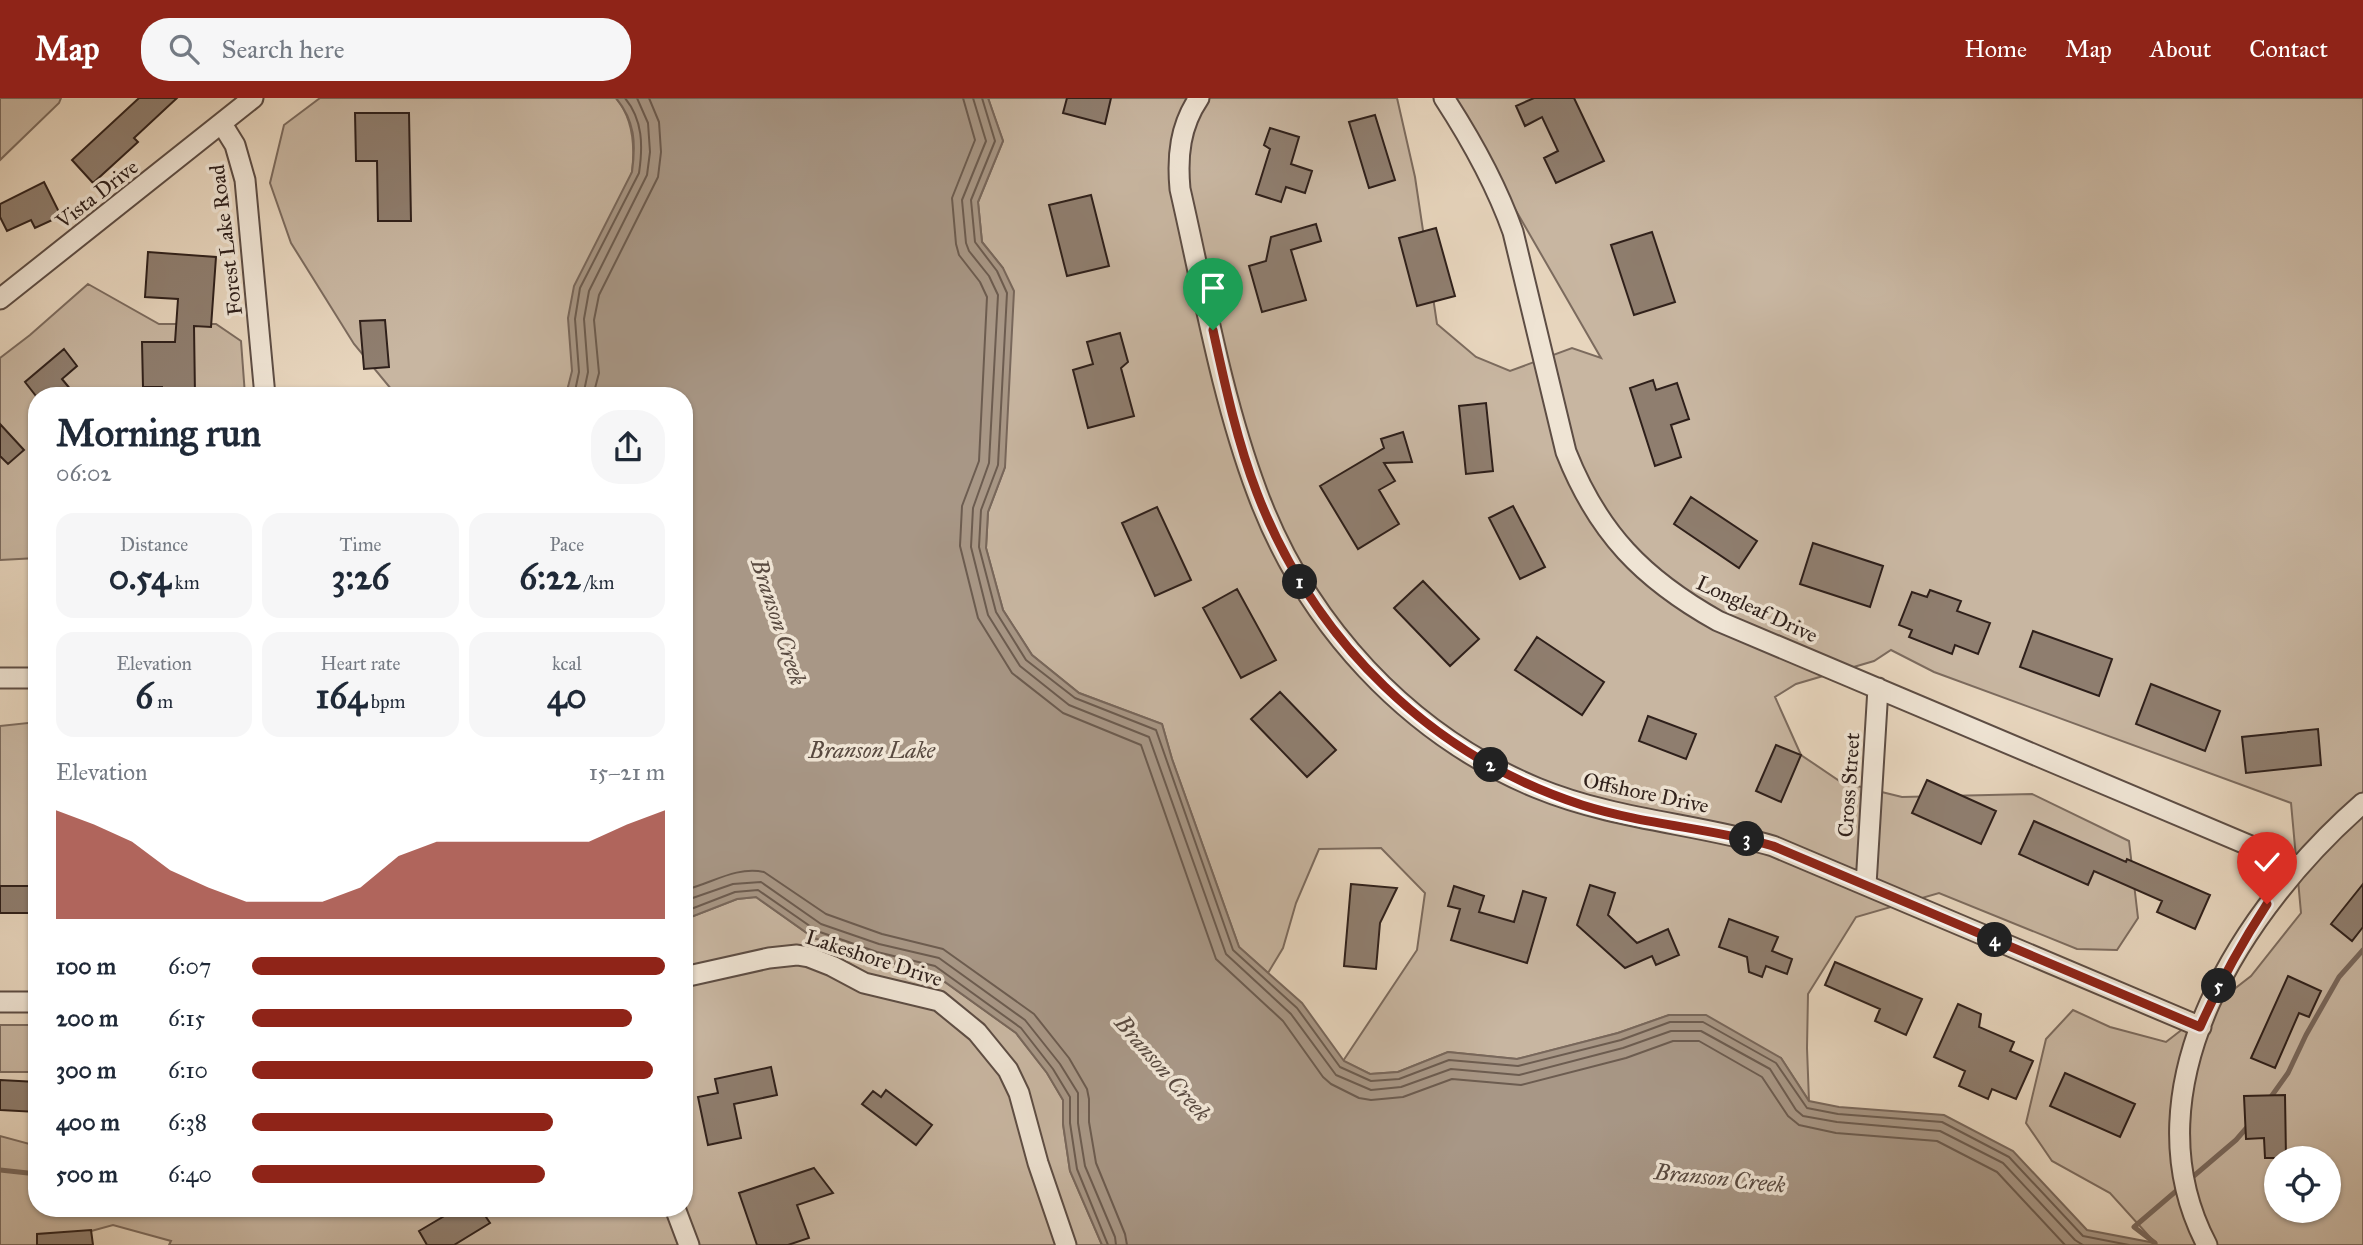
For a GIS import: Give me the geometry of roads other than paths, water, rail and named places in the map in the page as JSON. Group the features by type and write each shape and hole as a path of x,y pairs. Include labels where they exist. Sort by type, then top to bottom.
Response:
{"street":[{"path":"222,124 253,98"},
{"name":"Offshore Drive","path":"1199,98 1184,129 1178,165 1180,189 1232,412 1258,494 1277,539 1300,582 1350,652 1402,704 1471,754 1536,788 1618,814 1738,836 1773,846 2200,1027"},
{"name":"Longleaf Drive","path":"1444,98 1484,164 1513,232 1566,452 1586,497 1606,528 1647,573 1686,603 1718,621 2298,866"},
{"name":"Vista Drive","path":"0,299 222,124"},
{"name":"Forest Lake Road","path":"222,124 236,145 246,180 264,387"},
{"path":"0,678 28,678"},
{"name":"Cross Street","path":"1866,885 1878,688"},
{"path":"2207,1245 2184,1182 2178,1121 2183,1084 2200,1027 2217,988 2267,904 2298,866 2363,803"},
{"name":"Lakeshore Drive","path":"693,975 769,958 809,957 864,983 939,1002 977,1032 1008,1070 1019,1093 1038,1163 1066,1245"},
{"path":"0,1002 28,1002"},
{"path":"679,1217 690,1245"}],"water":[{"name":"Branson Lake","path":"616,98 988,98 1003,141 978,202 982,242 1003,268 1014,291 1005,467 988,512 986,548 1003,610 1032,655 1079,693 1162,724 1239,947 1302,1003 1344,1061 1370,1074 1398,1072 1448,1052 1517,1059 1618,1033 1669,1015 1706,1015 1781,1058 1809,1101 1839,1107 1944,1115 2013,1151 2087,1230 2157,1245 1102,1245 1070,1171 1063,1124 1063,1100 1047,1073 1016,1033 931,972 875,959 814,938 756,897 737,899 693,916 693,387 568,387 572,371 568,318 574,286 632,172 633,133"}],"waterway":[{"path":"2268,1101 2288,1073 2339,977 2363,950"},
{"path":"2189,1180 2236,1140 2249,1125"},
{"path":"0,1170 28,1173"},
{"path":"2155,1243 2134,1227 2182,1186"}],"water label":[{"name":"Branson Creek","path":"779,622"},
{"name":"Branson Creek","path":"1163,1068"},
{"name":"Branson Creek","path":"1720,1178"}]}
